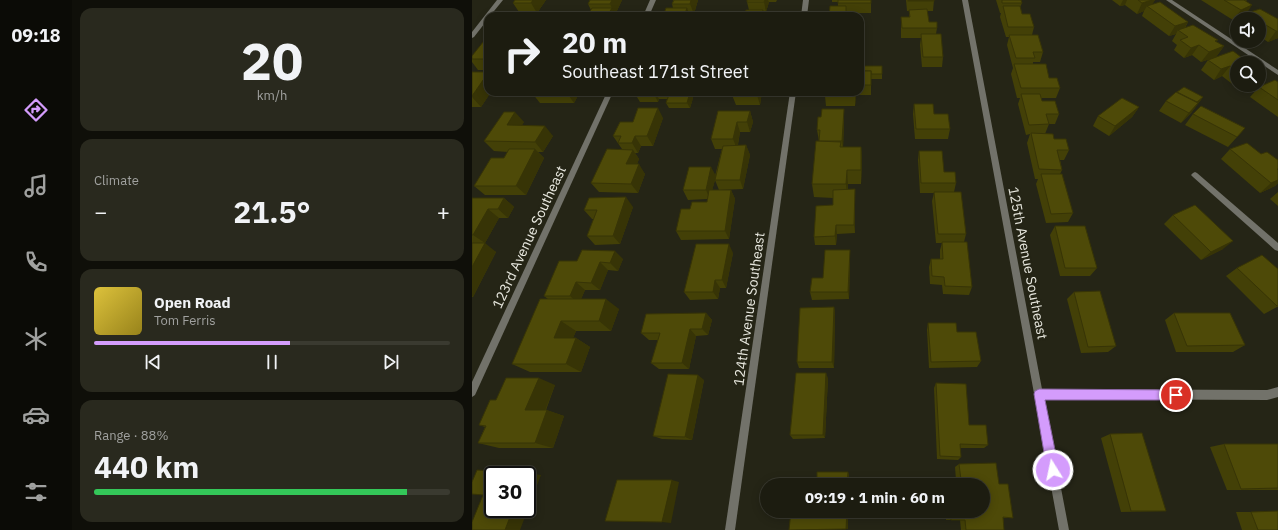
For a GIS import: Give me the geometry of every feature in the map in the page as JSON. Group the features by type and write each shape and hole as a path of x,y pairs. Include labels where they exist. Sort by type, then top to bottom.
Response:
{"street":[{"path":"491,12 500,0"},
{"path":"648,12 653,0"},
{"path":"804,12 806,0"},
{"name":"125th Avenue Southeast","path":"965,0 1064,530"},
{"path":"1169,0 1278,73"},
{"path":"472,36 484,21"},
{"name":"123rd Avenue Southeast","path":"472,392 608,96"},
{"name":"124th Avenue Southeast","path":"730,530 792,96"},
{"path":"1195,175 1278,248"},
{"path":"1039,394 1267,395 1278,392"}],"building":[{"path":"515,0 533,0 531,3 513,3"},
{"path":"590,0 612,0 610,4 588,4"},
{"path":"674,0 691,0 690,4 672,4"},
{"path":"747,0 765,0 764,2 747,2"},
{"path":"838,0 871,0 871,3 838,3"},
{"path":"934,0 934,1 908,1"},
{"path":"1002,0 1021,0 1022,3 1002,3"},
{"path":"1138,0 1152,0 1142,3"},
{"path":"1224,0 1244,0 1252,5 1241,10"},
{"path":"1160,2 1188,22 1175,26 1147,6"},
{"path":"830,6 846,6 846,12 829,12"},
{"path":"1003,6 1020,6 1022,14 1030,14 1034,27 1008,27"},
{"path":"592,8 612,8 610,12 590,12"},
{"path":"666,8 687,8 686,12 664,12"},
{"path":"927,9 929,22 937,22 937,28 902,28 901,17 910,17 909,10"},
{"path":"1260,9 1265,12 1250,12"},
{"path":"746,10 763,10 762,12 745,12"},
{"path":"1266,12 1278,19 1278,31 1266,25"},
{"path":"1193,25 1218,40 1215,41 1224,46 1209,52 1199,45 1191,48 1180,40 1188,37 1178,30"},
{"path":"921,34 941,34 943,57 923,57"},
{"path":"1009,35 1038,35 1043,52 1033,52 1035,58 1016,58"},
{"path":"484,41 484,59 472,59 472,56"},
{"path":"1233,51 1240,56 1230,56 1230,66 1221,69 1208,60"},
{"path":"1014,64 1046,64 1049,78 1057,78 1060,88 1021,88"},
{"path":"864,66 882,66 882,74 871,74 871,71 864,71"},
{"path":"864,71 871,71 871,85 864,85"},
{"path":"472,72 484,72 484,79 472,96"},
{"path":"1275,80 1278,82 1278,100 1266,92 1266,84"},
{"path":"1184,87 1203,97 1197,102 1177,92"},
{"path":"1176,92 1198,103 1189,113 1166,101"},
{"path":"1021,94 1040,94 1042,101 1055,101 1059,114 1046,114 1049,124 1029,125"},
{"path":"669,96 689,96 687,103 666,103"},
{"path":"1122,98 1139,107 1115,126 1098,116"},
{"path":"914,104 933,104 934,114 948,114 950,129 916,129"},
{"path":"1201,106 1245,128 1237,137 1193,114"},
{"path":"638,108 658,108 647,136 635,136 632,143 618,143 621,136 613,136 620,122 633,122"},
{"path":"822,109 844,109 842,141 819,141 820,130 817,130 818,117 821,117"},
{"path":"718,111 750,111 747,122 737,122 733,139 711,139"},
{"path":"504,112 515,112 507,125 545,126 535,142 484,141"},
{"path":"1031,133 1053,134 1054,139 1066,139 1069,150 1057,150 1062,170 1039,169"},
{"path":"816,141 841,142 840,147 861,147 861,170 847,170 846,184 812,184"},
{"path":"1247,143 1261,154 1267,152 1278,160 1278,180 1271,183 1230,149"},
{"path":"746,145 740,180 715,180 723,146"},
{"path":"509,149 535,149 516,186 474,186 491,158 504,158"},
{"path":"607,149 633,150 626,164 639,164 631,184 591,183"},
{"path":"919,151 942,151 944,172 955,172 956,183 921,183"},
{"path":"689,167 711,167 706,190 683,190"},
{"path":"1041,174 1062,174 1073,213 1051,214"},
{"path":"855,189 854,225 836,225 835,236 814,237 816,206 833,205 833,190"},
{"path":"709,190 731,190 725,231 676,231 681,209 690,209 692,202 707,202"},
{"path":"934,192 961,192 966,234 938,234"},
{"path":"626,197 613,236 587,236 597,210 584,210 589,198"},
{"path":"472,198 504,198 498,209 488,209 473,235 472,235"},
{"path":"1195,205 1233,241 1211,252 1173,215"},
{"path":"1055,226 1085,226 1097,268 1065,268"},
{"path":"942,242 967,242 972,287 945,286 944,277 932,276 931,259 943,259"},
{"path":"472,243 485,243 472,267"},
{"path":"696,244 729,244 722,280 715,280 713,292 684,292"},
{"path":"582,250 615,251 610,263 600,262 591,283 576,282 570,296 544,296 559,261 577,261"},
{"path":"825,250 850,250 848,292 810,292 812,278 823,278"},
{"path":"1262,255 1278,269 1278,306 1237,268"},
{"path":"1100,291 1116,346 1088,347 1074,292"},
{"path":"540,299 606,299 599,321 561,321 554,338 576,338 566,364 512,364"},
{"path":"834,307 832,362 797,362 800,308"},
{"path":"706,313 702,329 690,329 682,363 651,363 660,333 641,333 646,314"},
{"path":"1174,313 1230,313 1245,345 1187,346"},
{"path":"928,323 956,323 957,332 976,332 981,361 931,362"},
{"path":"796,373 826,373 823,435 790,435"},
{"path":"668,374 698,375 685,437 653,436"},
{"path":"506,378 539,378 525,410 547,410 535,443 478,443 486,426 479,425 490,400 496,400"},
{"path":"936,383 966,384 969,425 986,425 988,445 960,444 961,457 940,456"},
{"path":"1142,433 1166,511 1131,511 1110,434"},
{"path":"1224,444 1278,444 1278,488 1241,489"},
{"path":"996,463 999,484 1008,484 1013,518 1003,517 1004,530 966,530 965,520 951,520 951,518 990,518 990,478 961,478 959,464"},
{"path":"477,470 484,470 484,518 510,518 505,530 472,530 472,522 483,495 472,494 472,482"},
{"path":"817,472 848,472 848,478 817,478"},
{"path":"617,480 672,480 662,522 605,521"},
{"path":"1278,511 1278,530 1258,530 1251,512"},
{"path":"790,518 847,518 846,529 789,530"}],"route":[{"path":"1053,470 1039,394 1176,395"}]}
